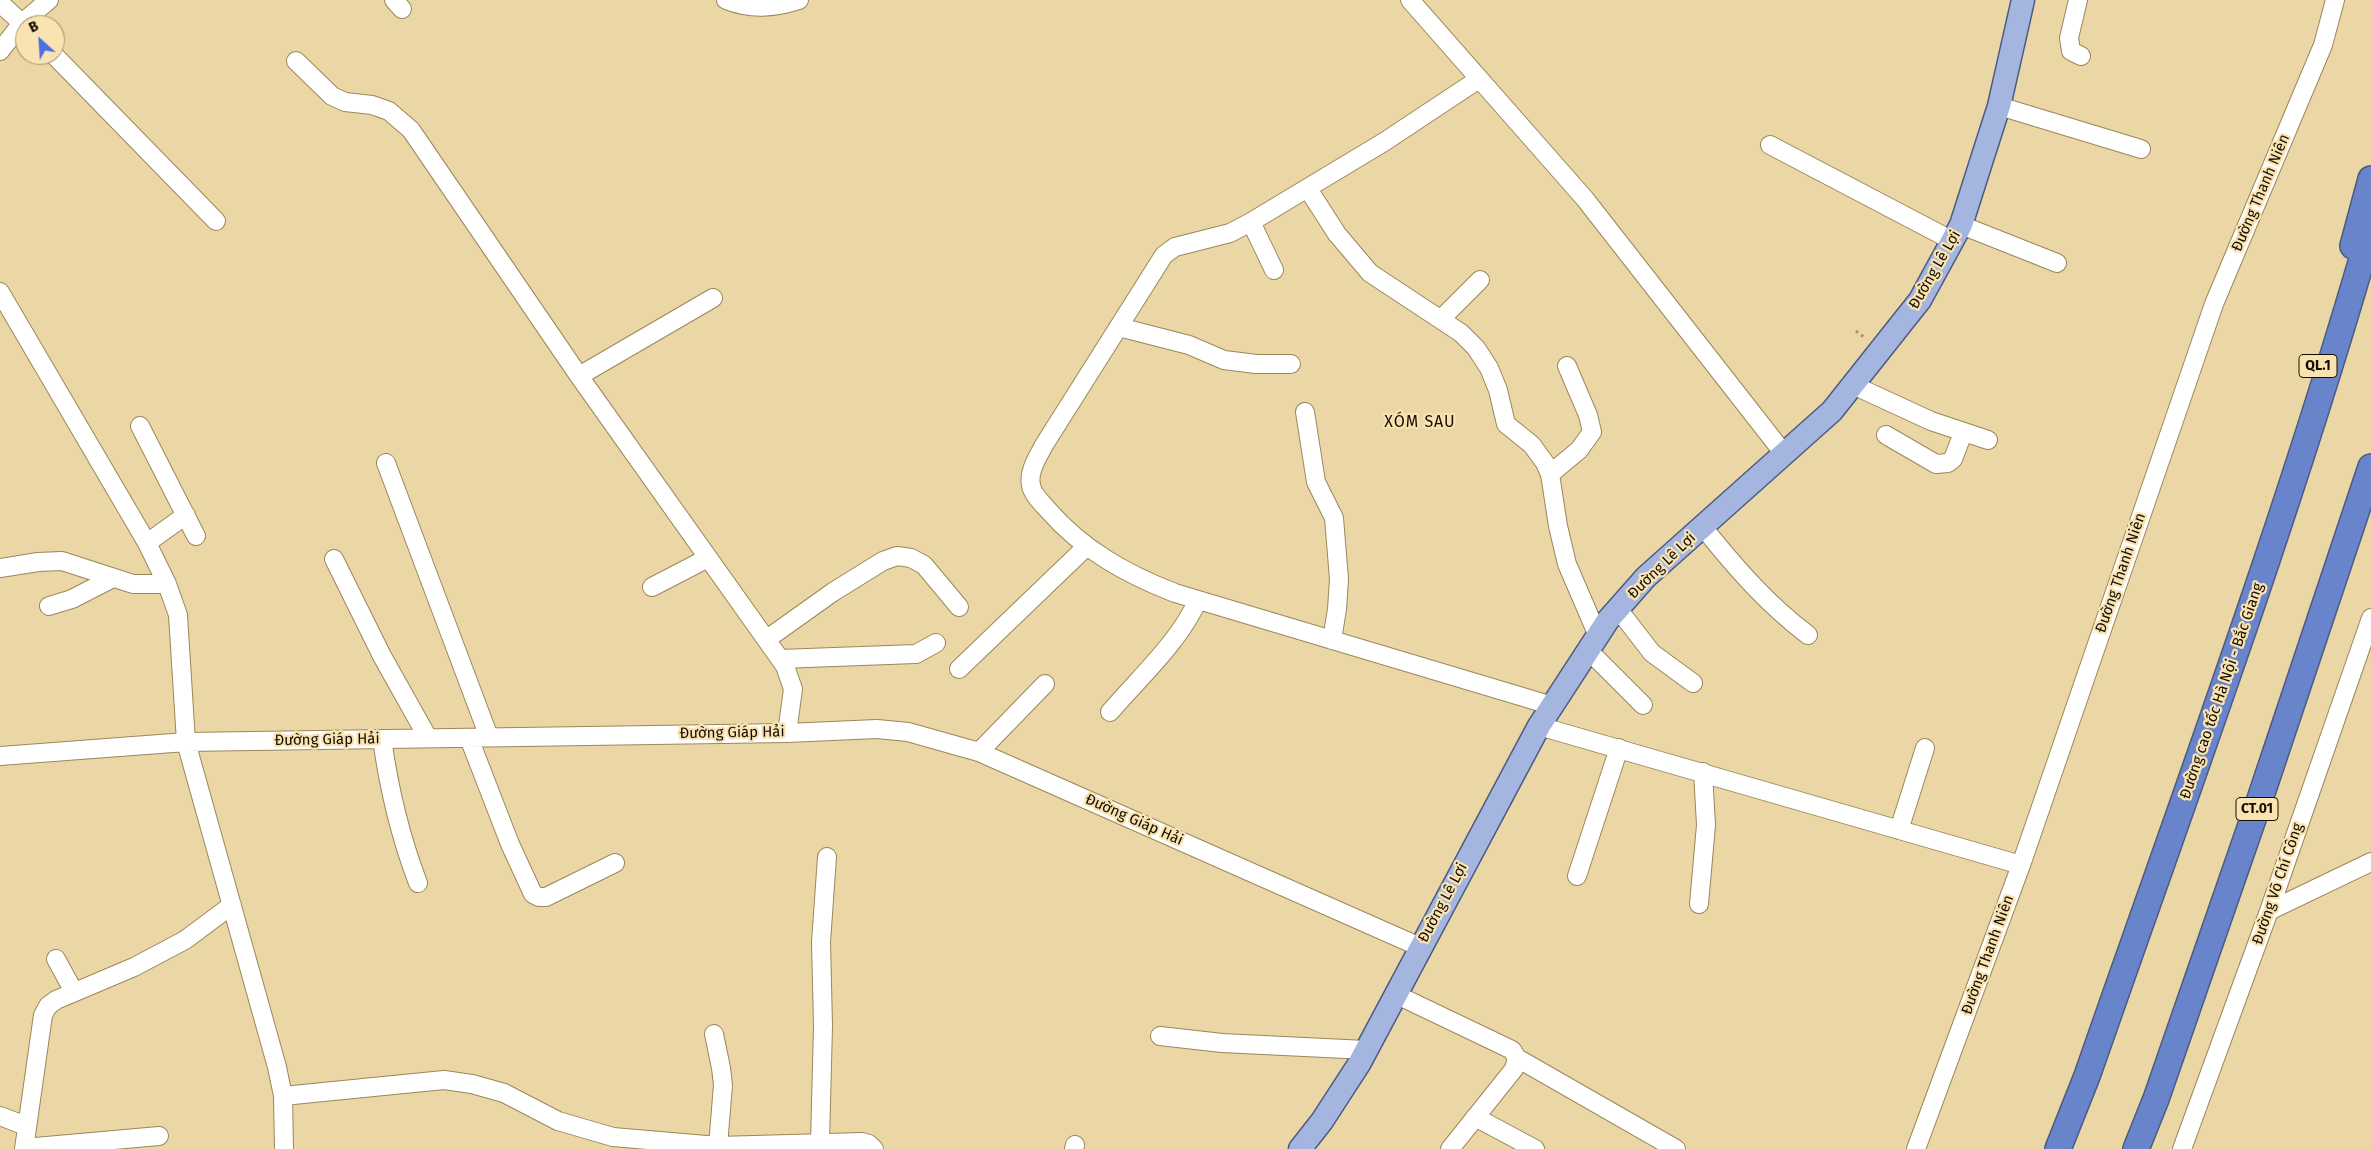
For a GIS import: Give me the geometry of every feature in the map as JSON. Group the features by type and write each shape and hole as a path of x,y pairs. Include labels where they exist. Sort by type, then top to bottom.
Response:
{"highway":[{"name":"QL.1","path":"2269,554 2293,442 2330,330 2371,179"},
{"name":"Đường cao tốc Hà Nội - Bắc Giang","path":"2058,1149 2087,1076 2269,554 2347,311 2371,228"},
{"name":"CT.01","path":"2136,1149 2156,1099 2260,799 2371,467"}],"main road":[{"name":"Đường Lê Lợi","path":"1300,1149 1322,1121 1366,1050 1539,726 1593,643 1646,577 1785,455 1832,411 1920,300 1957,233 1999,106 2024,0"}],"street":[{"path":"33,15 49,0"},
{"path":"726,0 740,6 762,8 782,6 799,0"},
{"path":"1410,0 1585,199 1785,455"},
{"path":"2078,0 2069,38 2071,51 2081,56"},
{"name":"Đường Thanh Niên","path":"1916,1149 2020,865 2214,304 2323,45 2335,0"},
{"path":"0,3 15,16"},
{"path":"0,51 15,34"},
{"path":"296,61 332,96 344,102 372,106 389,111 411,130 579,376 780,659 793,689 787,732"},
{"path":"64,65 216,221"},
{"path":"1479,79 1308,189 1251,222 1230,233 1169,250 1159,261 1044,445 1031,471 1031,486 1038,500 1058,522 1086,547 1135,578 1198,600 1553,706"},
{"path":"1999,106 2141,149"},
{"path":"1770,145 1957,233 2057,263"},
{"path":"1308,189 1337,234 1370,273 1461,333 1476,348 1489,368 1498,390 1506,424 1539,453 1550,474 1558,526 1567,564 1593,643 1644,705"},
{"path":"1251,222 1274,270"},
{"path":"1441,319 1480,280"},
{"path":"0,292 147,543 167,584 178,615 186,742 277,1067 283,1096 284,1149"},
{"path":"579,376 713,298"},
{"path":"1119,327 1189,345 1224,360 1256,364 1291,364"},
{"path":"1550,474 1579,450 1592,432 1590,421 1567,366"},
{"path":"1853,385 1931,421 1988,440"},
{"path":"1305,412 1316,482 1334,518 1339,579 1332,640"},
{"path":"140,426 196,536"},
{"path":"1886,435 1936,464 1942,464 1953,459 1963,433"},
{"path":"386,462 490,737"},
{"path":"147,543 186,515"},
{"path":"1703,527 1760,595 1781,615 1808,635"},
{"path":"960,669 1086,547"},
{"path":"767,639 833,592 883,561 897,556 911,558 924,565 959,607"},
{"path":"652,587 708,558"},
{"path":"334,559 386,664 428,738"},
{"path":"0,568 38,562 62,561 110,579 137,585 167,584"},
{"path":"49,606 72,599 110,579"},
{"path":"1110,712 1179,632 1190,617 1198,600"},
{"path":"1618,610 1652,653 1693,683"},
{"name":"Đường Võ Chí Công","path":"2182,1149 2269,911 2371,618"},
{"path":"780,659 916,654 936,643"},
{"path":"979,752 1046,684"},
{"path":"1539,726 2020,865"},
{"name":"Đường Giáp Hải","path":"0,756 186,742 877,729 908,732 979,752 1420,946"},
{"path":"469,738 510,844 533,894 546,898 615,863"},
{"path":"382,739 398,826 418,883"},
{"path":"1577,876 1619,748"},
{"path":"1899,830 1925,748"},
{"path":"1699,904 1706,825 1703,772"},
{"path":"820,1142 822,942 827,857"},
{"path":"2269,911 2371,862"},
{"path":"159,1136 24,1149 43,1015 48,1006 74,992 134,967 185,940 232,905"},
{"path":"56,960 74,992"},
{"path":"1395,994 1512,1050 1517,1058 1676,1149"},
{"path":"714,1034 722,1068 723,1085 718,1146"},
{"path":"1160,1036 1222,1043 1366,1050"},
{"path":"1450,1149 1514,1069 1517,1058"},
{"path":"283,1096 444,1080 472,1084 504,1093 558,1121 613,1143 718,1146 862,1142 869,1144 874,1149"},
{"path":"0,1116 26,1126"},
{"path":"1475,1117 1535,1149"}],"district":[{"name":"XÓM SAU","path":"1420,423"}]}
